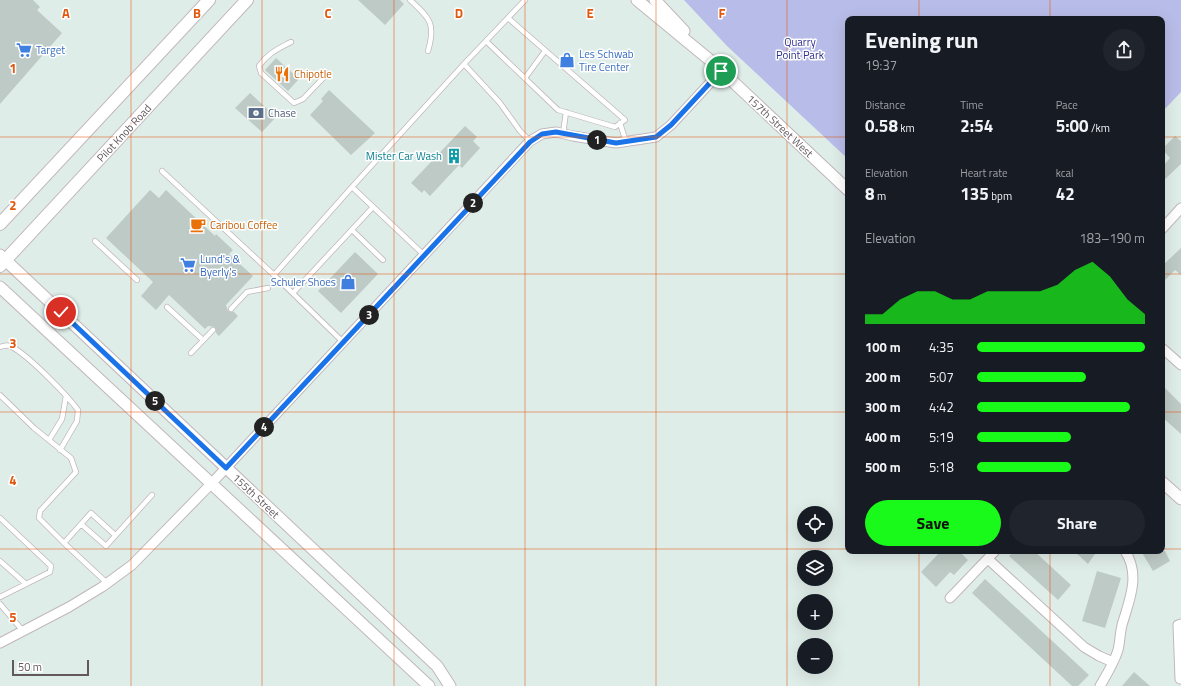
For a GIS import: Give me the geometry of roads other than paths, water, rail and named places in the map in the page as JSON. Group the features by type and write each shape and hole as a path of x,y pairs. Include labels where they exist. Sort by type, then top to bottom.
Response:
{"main road":[{"path":"0,224 209,0"},
{"name":"Pilot Knob Road","path":"2,261 247,0"}],"street":[{"name":"157th Street West","path":"637,0 711,61"},
{"name":"157th Street West","path":"655,0 721,71 845,187"},
{"path":"0,643 69,607 132,565 211,484 530,142 542,134 556,132 616,143 656,137 671,125 721,71"},
{"path":"1165,226 1181,208"},
{"name":"155th Street","path":"2,261 437,666 450,686"},
{"name":"155th Street","path":"0,287 429,686"},
{"path":"1165,351 1181,365"},
{"path":"1165,485 1181,499"},
{"path":"950,598 992,554"},
{"path":"1100,686 1109,673 1118,649 1121,627 1130,600 1134,573 1127,554"},
{"path":"988,559 1084,647 1098,656 1113,662"},
{"path":"1178,681 1178,625 1181,624"}],"lane":[{"path":"410,0 425,14 430,22 432,36 428,51"},
{"path":"274,275 464,64 487,42 525,0"},
{"path":"487,42 558,110 615,127 625,120 508,18"},
{"path":"291,42 271,52 264,59 260,66 261,73 294,103 303,99 326,76"},
{"path":"525,78 545,51"},
{"path":"464,64 500,103 520,131 530,142"},
{"path":"563,134 566,112"},
{"path":"620,124 626,142"},
{"path":"162,171 344,342"},
{"path":"352,187 424,255"},
{"path":"293,293 373,207"},
{"path":"352,230 383,260"},
{"path":"95,242 137,280"},
{"path":"231,309 247,292 268,288"},
{"path":"167,307 203,340"},
{"path":"191,353 213,330"},
{"path":"0,347 7,345 13,347 36,366 78,410 77,421 60,450"},
{"path":"0,395 48,440 71,458 76,472 40,511 39,518 107,583"},
{"path":"48,440 62,419 66,396"},
{"path":"81,524 106,546 152,495"},
{"path":"64,543 91,513 116,535"},
{"path":"0,518 51,566 50,572 0,597"},
{"path":"0,561 26,584"},
{"path":"0,604 23,631"}],"place":[{"name":"Target","path":"24,50"},
{"name":"Les Schwab Tire Center","path":"567,60"},
{"name":"Chipotle","path":"282,74"},
{"name":"Chase","path":"256,113"},
{"name":"Mister Car Wash","path":"454,156"},
{"name":"Caribou Coffee","path":"198,225"},
{"name":"Lund's & Byerly's","path":"188,265"},
{"name":"Schuler Shoes","path":"348,282"}],"park label":[{"name":"Quarry Point Park","path":"800,48"}]}
